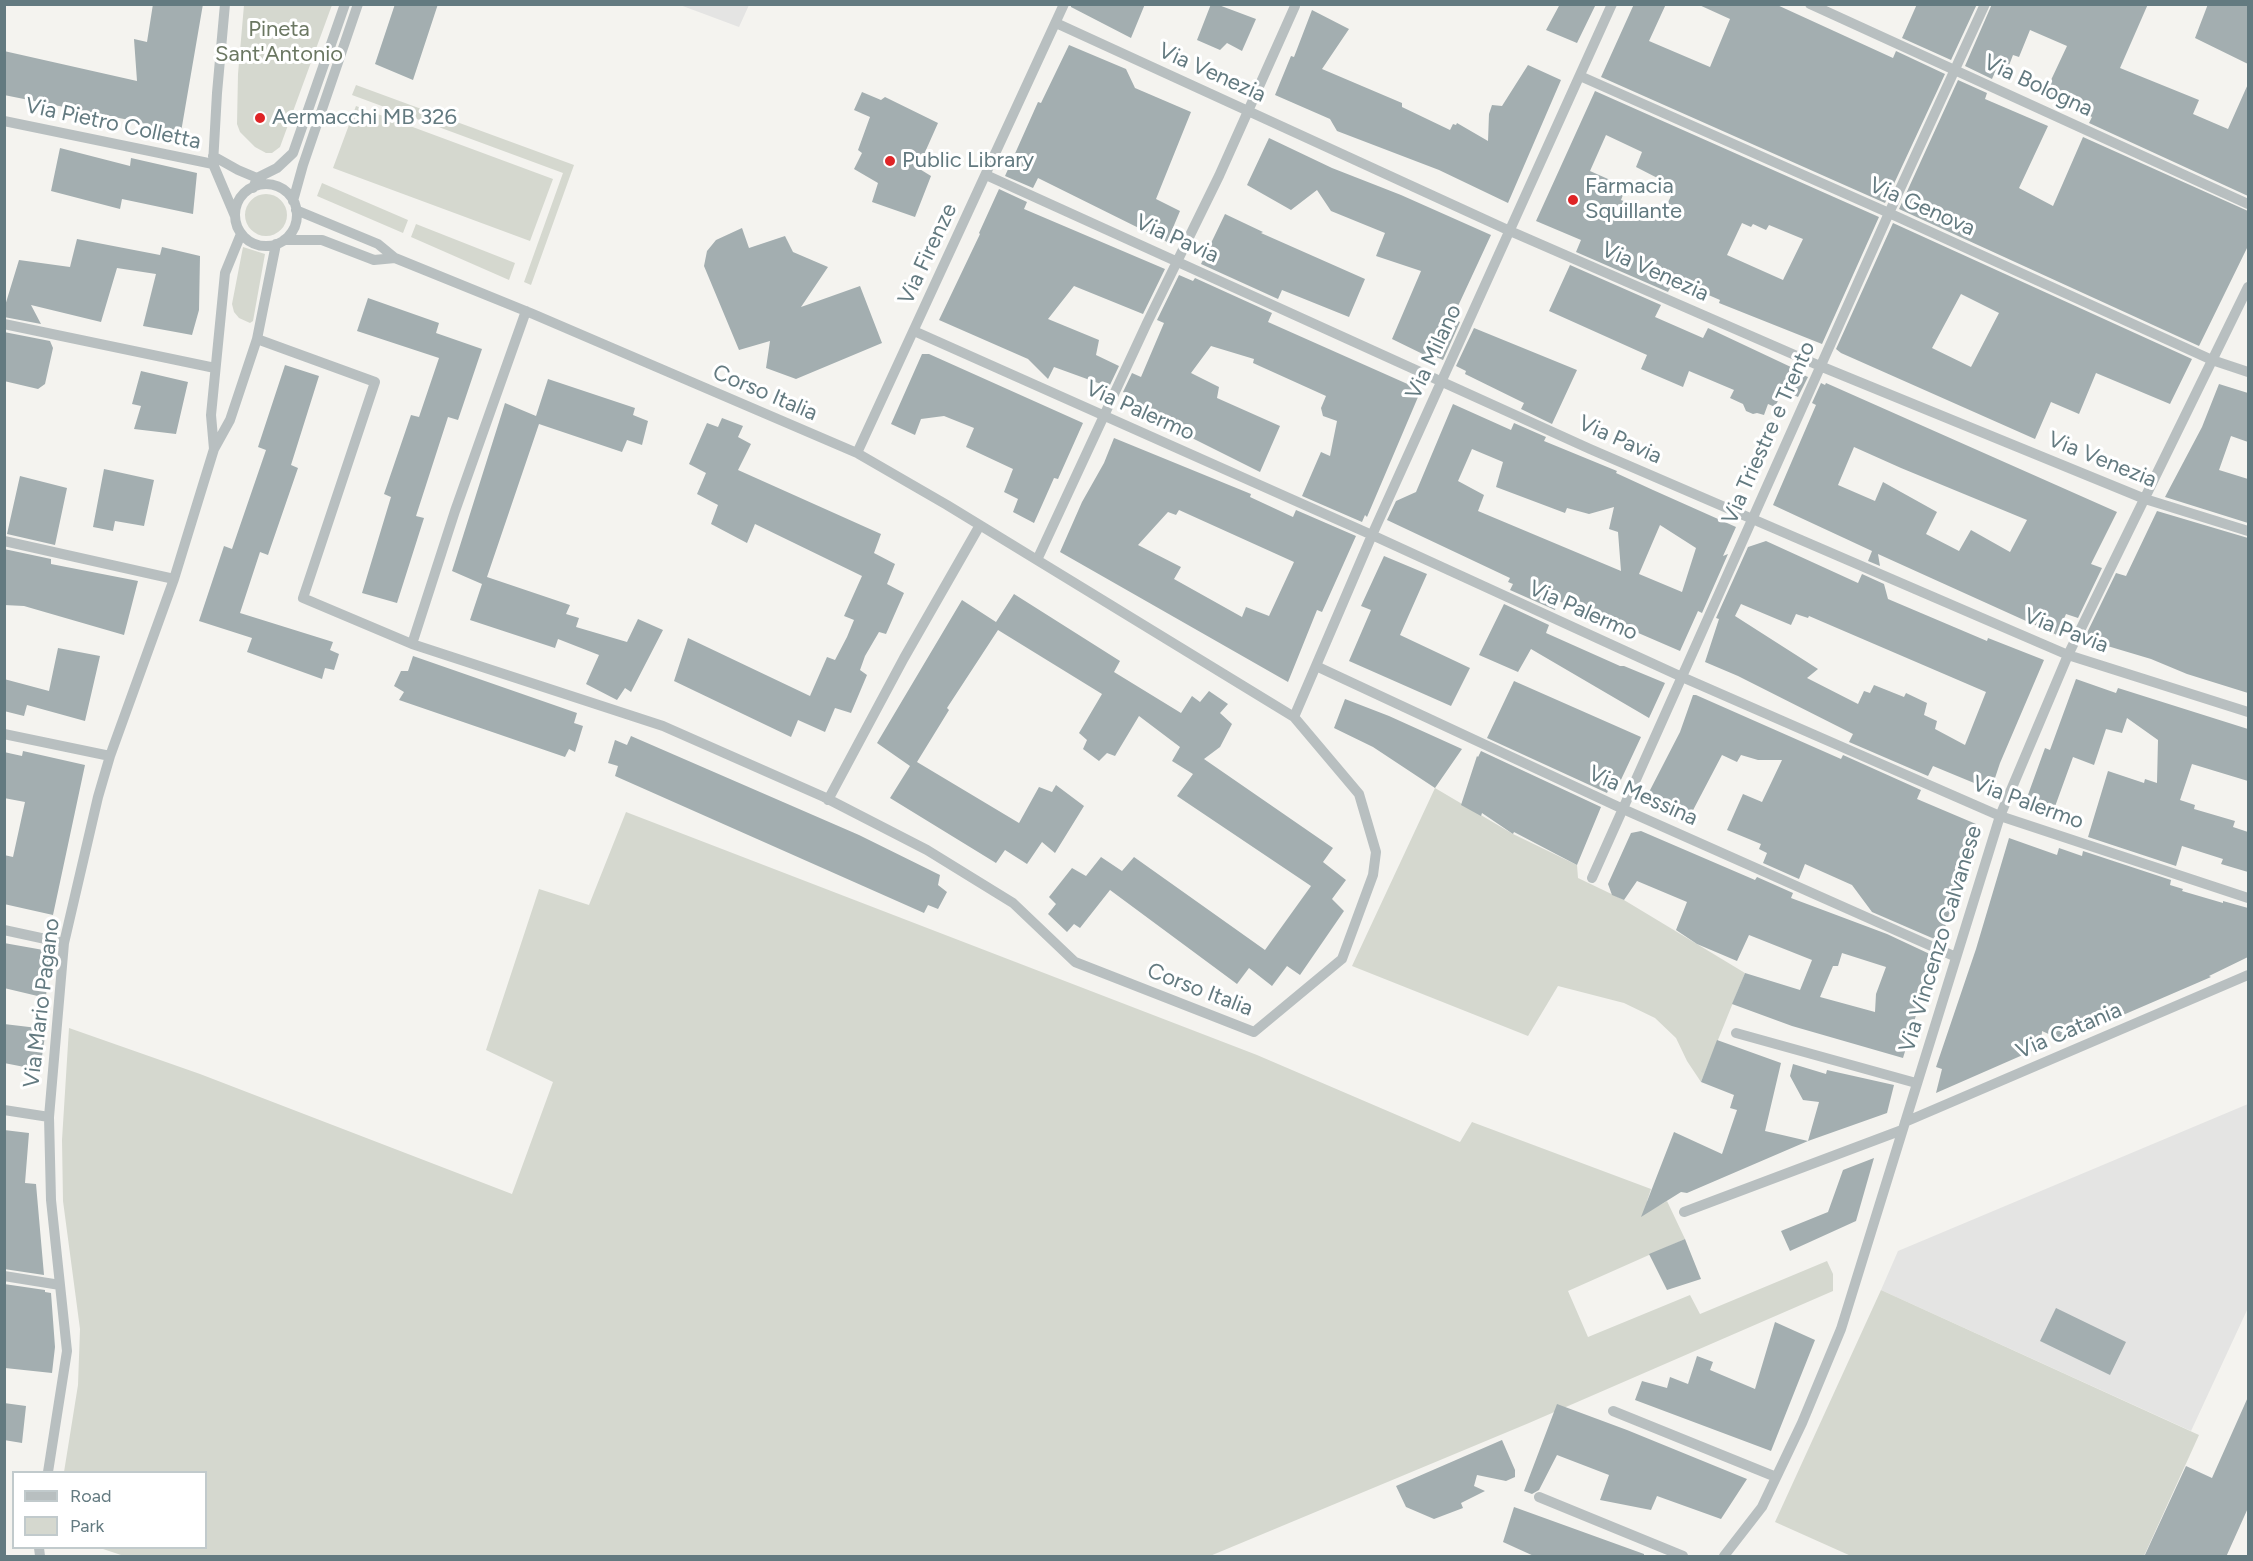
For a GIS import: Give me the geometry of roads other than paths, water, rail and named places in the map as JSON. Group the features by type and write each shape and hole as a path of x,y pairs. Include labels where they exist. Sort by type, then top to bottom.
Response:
{"street":[{"path":"225,4 213,160 241,234 257,245 270,246 280,242"},
{"path":"235,216 239,201 245,193 293,153 345,4"},
{"name":"Via Mario Pagano","path":"48,1471 67,1351 51,1200 49,1117 64,943 98,797 110,756 174,579 214,449 230,420 257,339 280,242 294,227 295,206 303,165 358,4"},
{"name":"Via Firenze","path":"857,453 1064,4"},
{"name":"Via Milano","path":"1294,717 1372,535 1612,4"},
{"name":"Via Bologna","path":"1810,4 2248,204"},
{"name":"Via Triestre e Trento","path":"1592,878 1820,366 1985,4"},
{"path":"1036,560 1249,111 1295,6"},
{"name":"Via Venezia","path":"1056,23 1510,231 1820,366 2145,499 2248,531"},
{"name":"Via Genova","path":"1580,76 2212,360 2248,372"},
{"name":"Via Pietro Colletta","path":"4,121 213,160"},
{"path":"213,160 238,170 255,183 280,188 295,206"},
{"name":"Via Pavia","path":"986,176 1441,382 2068,655 2248,712"},
{"name":"Corso Italia","path":"257,339 375,382 303,598 412,644 663,726 828,800 927,850 1013,903 1075,962 1254,1032 1342,959 1373,875 1376,852 1359,794 1294,717 980,525 857,453 526,311 395,258 378,244 295,206"},
{"name":"Via Mario Pagano","path":"214,449 211,415 225,273 241,234"},
{"name":"Corso Italia","path":"280,242 322,240 374,260 395,258"},
{"name":"Via Vincenzo Calvanese","path":"1724,1557 1762,1507 1802,1423 1841,1329 2000,816 2068,655 2248,287"},
{"path":"412,644 455,511 526,311"},
{"path":"4,324 215,368"},
{"name":"Via Palermo","path":"914,332 1372,535 1682,677 2000,816 2248,898"},
{"path":"828,800 904,658 980,525"},
{"path":"4,541 174,579"},
{"name":"Via Messina","path":"1316,666 1623,809 1956,957"},
{"path":"4,734 110,756"},
{"path":"4,930 64,943"},
{"name":"Via Catania","path":"1903,1126 2248,975"},
{"name":"Via Vincenzo Calvanese","path":"1736,1033 1916,1083"},
{"path":"4,1110 49,1117"},
{"path":"1684,1212 1903,1126"},
{"path":"4,1276 60,1285"},
{"path":"1613,1411 1776,1477"},
{"path":"1539,1497 1683,1557"}],"place":[{"name":"Aermacchi MB 326","path":"260,118"},
{"name":"Public Library","path":"890,161"},
{"name":"Farmacia Squillante","path":"1573,200"}],"park label":[{"name":"Pineta Sant'Antonio","path":"279,42"}]}
